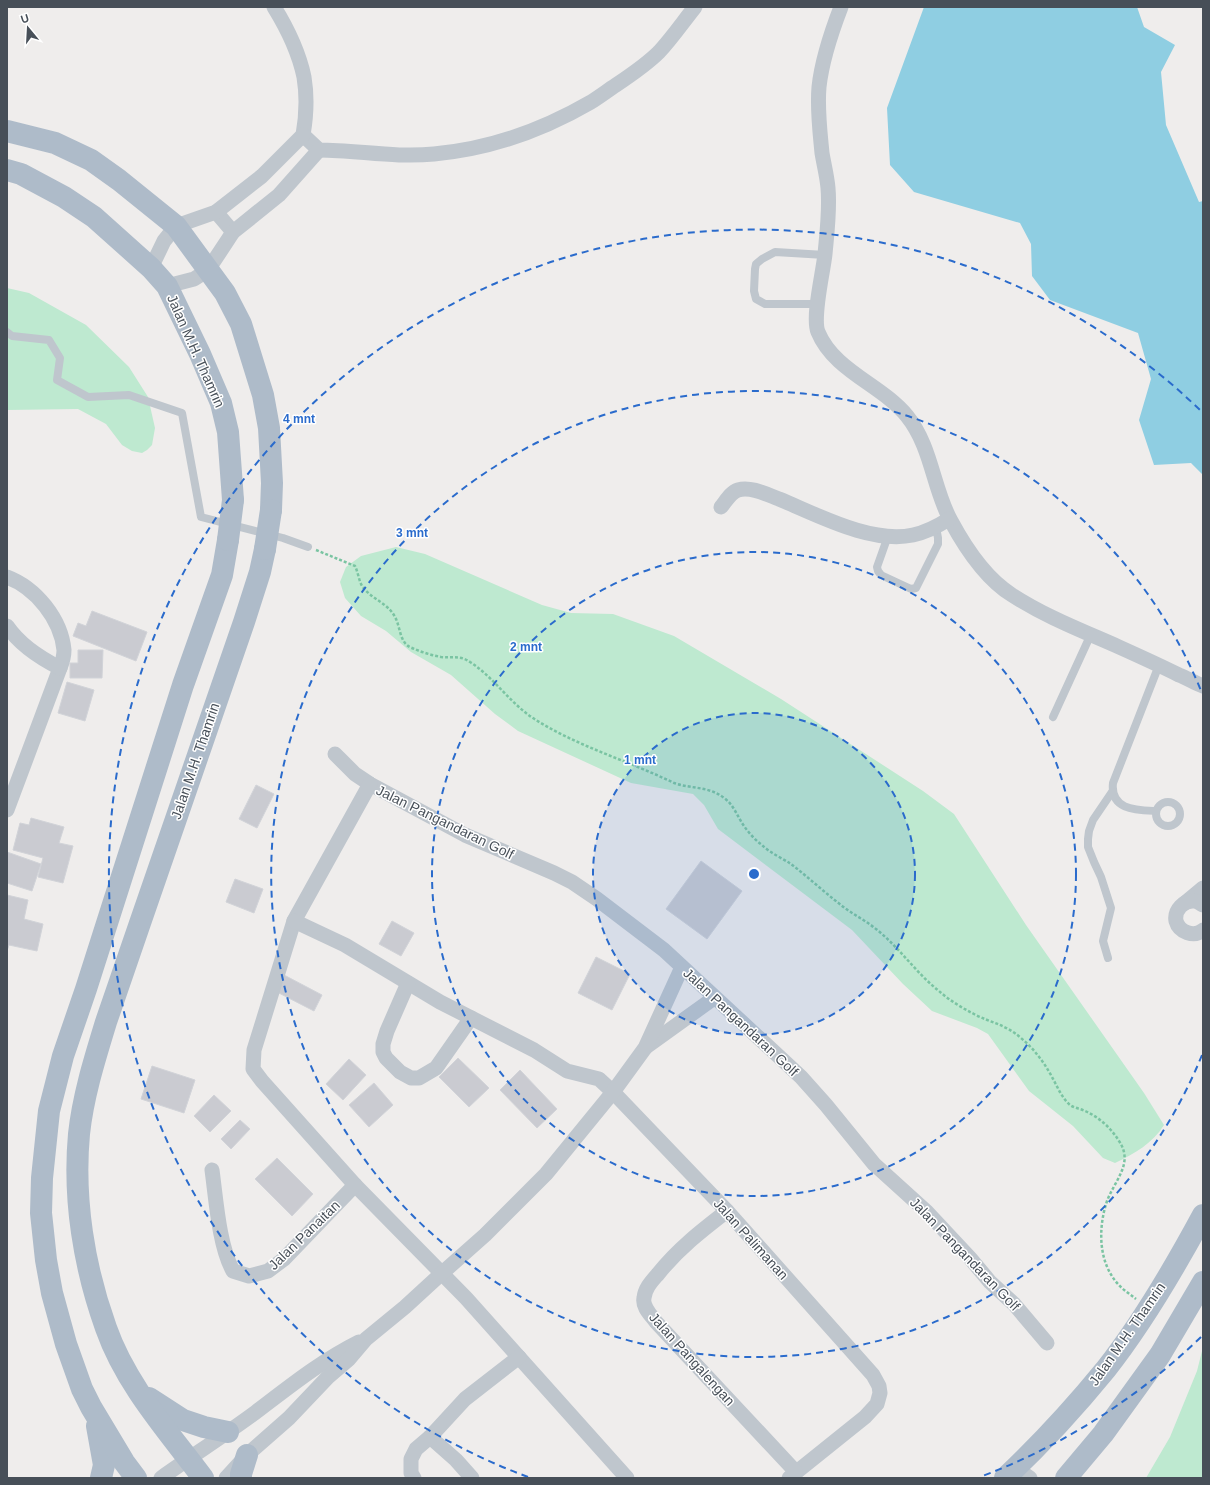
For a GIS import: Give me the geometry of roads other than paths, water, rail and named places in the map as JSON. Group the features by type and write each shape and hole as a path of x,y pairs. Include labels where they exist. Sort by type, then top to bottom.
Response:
{"main road":[{"name":"Jalan M.H. Thamrin","path":"7,131 55,143 91,160 119,180 176,226 225,293 241,324 263,395 269,428 272,483 271,510 260,572 93,1063 79,1132 78,1194 81,1226 89,1270 106,1330 123,1365 139,1390 164,1427 203,1478"},
{"name":"Jalan M.H. Thamrin","path":"7,170 21,174 64,197 94,218 151,268 167,286 200,354 221,403 228,432 233,500 222,575 183,685 86,989 63,1056 49,1111 42,1178 41,1213 46,1260 52,1293 66,1344 82,1389 91,1407 124,1462 136,1478"},
{"name":"Jalan M.H. Thamrin","path":"1017,1475 1107,1368 1151,1306 1203,1215"},
{"path":"1066,1478 1103,1434 1160,1355 1203,1282"},
{"path":"139,1390 183,1420 204,1427 228,1432"},
{"path":"91,1407 99,1434 104,1465 101,1478"},
{"path":"241,1478 247,1455"}],"street":[{"path":"151,268 164,241 176,226 216,212 262,176 303,135 306,117 304,78 294,47 274,7"},
{"path":"303,135 319,150 345,150 368,154 433,154 480,148 535,130 592,101 639,70 659,52 695,7"},
{"path":"841,7 823,60 819,89 819,117 822,152 828,188 828,212 825,255 815,317 818,332 835,357 888,397 909,418 930,461 949,519 964,544 981,567 1011,594 1071,626 1203,686"},
{"path":"167,286 194,278 208,270 233,232 279,195 319,150"},
{"path":"262,176 279,195"},
{"path":"216,212 233,232"},
{"path":"722,507 729,497 738,490 757,490 855,531 888,536 913,535 936,528 949,519"},
{"path":"7,577 32,591 53,618 61,634 64,652 60,668 7,810"},
{"path":"7,626 15,638 45,660 60,668"},
{"name":"Jalan Pangandaran Golf","path":"335,754 355,774 370,784 465,835 572,882 646,936 682,967 800,1076 826,1105 874,1164 927,1212 990,1282 1014,1304 1047,1342"},
{"path":"370,784 294,921 254,1050 252,1069 355,1185 466,1298 627,1478"},
{"path":"1203,888 1185,902 1178,910 1176,920 1181,930 1190,934 1203,930"},
{"path":"1185,902 1195,901 1203,905"},
{"name":"Jalan Palimanan","path":"294,921 345,945 408,983 471,1018 534,1050 567,1071 599,1079 727,1211 873,1375 879,1386 880,1393 877,1404 865,1417 792,1475"},
{"path":"226,1478 247,1455 289,1418 366,1339 405,1307 485,1235 546,1174 613,1092 646,1048 682,967"},
{"path":"408,983 387,1031 383,1044 383,1052 386,1058 400,1072 411,1078 419,1078 436,1068 471,1018"},
{"path":"646,1048 714,998"},
{"name":"Jalan Panaitan","path":"212,1170 227,1261 233,1271 249,1276 268,1271 284,1259 355,1185"},
{"name":"Jalan Pangalengan","path":"727,1211 699,1232 673,1255 648,1285 643,1298 646,1309 656,1322 792,1475"},
{"path":"160,1478 228,1432 322,1362 366,1339"},
{"path":"414,1478 411,1473 411,1459 416,1448 430,1437 465,1399 519,1357"},
{"path":"430,1437 456,1460 472,1478"}],"lane":[{"path":"818,304 765,304 760,302 756,299 754,291 755,269 756,264 768,255 775,252 825,255"},
{"path":"7,332 12,336 49,340 60,358 57,380 88,397 129,396 182,413 201,517 283,538 308,547"},
{"path":"888,536 878,571 880,575 911,589 916,588 938,544 936,528"},
{"path":"1053,717 1091,634"},
{"path":"1108,958 1103,941 1111,908 1101,877 1088,847 1089,831 1094,820 1112,792 1113,783 1159,665"},
{"path":"1112,792 1119,803 1128,808 1156,811"}],"water":[{"path":"924,7 1137,7 1144,27 1175,45 1161,72 1166,125 1199,202 1203,201 1203,475 1191,463 1154,465 1139,420 1151,379 1138,333 1050,300 1032,276 1031,244 1020,223 914,192 890,165 887,108"}]}
